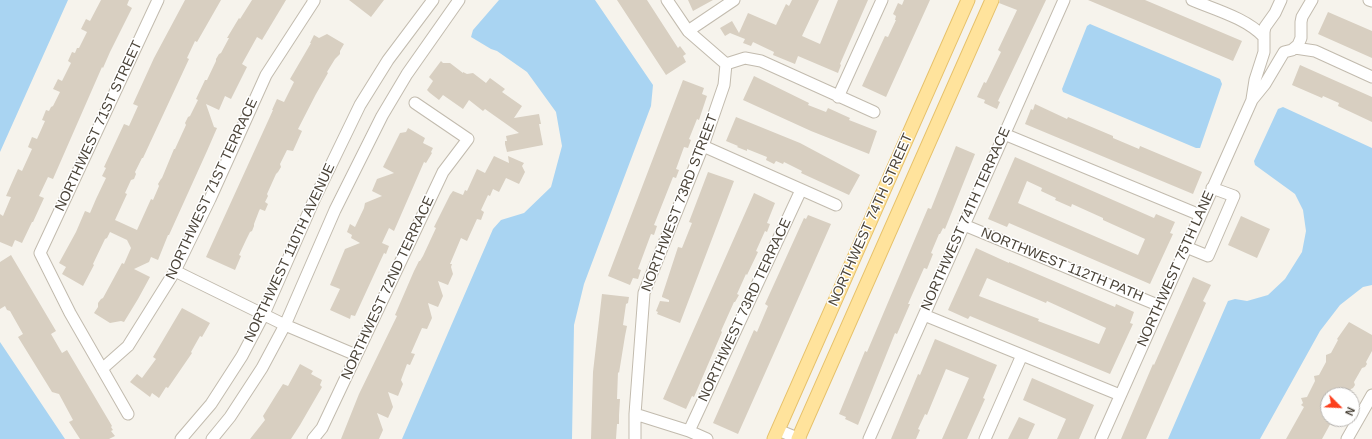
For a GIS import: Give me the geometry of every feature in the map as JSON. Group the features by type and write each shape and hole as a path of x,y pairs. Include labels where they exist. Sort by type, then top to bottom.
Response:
{"main road":[{"name":"NORTHWEST 74TH STREET","path":"776,434 968,0"},
{"name":"NORTHWEST 74TH STREET","path":"798,439 992,0"}],"street":[{"name":"NORTHWEST 71ST STREET","path":"102,369 70,313 40,253 158,0"},
{"name":"NORTHWEST 110TH AVENUE","path":"181,439 211,404 242,356 264,314 317,193 360,105 388,60 433,0"},
{"name":"NORTHWEST 110TH AVENUE","path":"212,439 230,417 262,368 285,325 335,210 382,116 407,74 459,0"},
{"path":"667,0 688,31 726,64 745,58 761,61 874,112"},
{"path":"688,31 734,0"},
{"path":"838,96 882,0"},
{"name":"NORTHWEST 74TH TERRACE","path":"869,439 1064,0"},
{"path":"1192,0 1240,20 1255,29 1267,45 1275,50 1315,52 1372,77"},
{"name":"NORTHWEST 75TH LANE","path":"1252,100 1255,80 1264,52 1265,27 1275,14 1281,0"},
{"name":"NORTHWEST 75TH LANE","path":"1101,439 1252,100 1290,50 1298,45 1301,38 1302,17 1312,0"},
{"name":"NORTHWEST 71ST TERRACE","path":"102,369 128,346 175,271 210,199 266,75 314,1"},
{"name":"NORTHWEST 73RD STREET","path":"635,439 635,414 644,293 703,146 724,85 726,64"},
{"name":"NORTHWEST 72ND TERRACE","path":"316,436 356,356 443,172 468,139 414,104"},
{"path":"1004,134 1200,215"},
{"path":"703,146 836,206"},
{"path":"1186,247 1208,256 1234,196 1212,188"},
{"name":"NORTHWEST 73RD TERRACE","path":"689,431 801,190"},
{"name":"NORTHWEST 112TH PATH","path":"964,225 1160,306"},
{"path":"175,271 285,325 356,356"},
{"path":"924,315 1120,396"},
{"path":"985,439 1022,355"},
{"path":"102,369 128,414"},
{"path":"1347,439 1372,395"},
{"path":"635,414 689,431 707,439"},
{"path":"776,434 798,439"}],"water":[{"path":"0,0 68,0 0,152"},
{"path":"499,0 595,0 653,85 651,106 584,284 574,325 572,439 402,439 493,229 501,220 524,213 551,187 562,146 556,112 527,72 497,51 471,37 473,30"},
{"path":"1090,24 1220,79 1222,84 1200,148 1196,148 1063,92 1062,89 1087,26"},
{"path":"1283,107 1372,148 1372,285 1363,287 1340,305 1320,331 1260,439 1168,439 1228,301 1235,299 1247,301 1268,295 1285,279 1302,252 1306,231 1303,210 1295,194 1255,165 1254,161 1278,109"},
{"path":"0,342 65,439 0,439"}],"building":[{"path":"101,0 129,0 127,5 132,8 103,68 102,67 53,179 48,177 39,196 44,198 33,222 22,243 15,240 12,247 0,242 0,214 3,216 11,197 6,196 18,169 22,171 32,149 28,147 32,137 37,139 45,121 42,120 46,110 49,111 53,106 60,92 53,89 58,79 62,81 71,63 68,61 72,52 75,53 77,48 79,48 87,32 81,29 86,19 90,21"},
{"path":"185,0 221,0 197,42 195,41 187,58 189,59 135,172 136,174 134,179 131,180 125,193 127,194 115,220 137,230 151,199 153,200 159,186 158,184 186,125 185,123 198,100 196,99 205,80 207,80 216,59 221,53 229,38 227,38 239,18 240,19 252,0 286,0 262,40 257,37 242,64 247,67 231,99 225,96 219,110 206,104 214,127 217,128 207,151 158,260 151,257 149,262 134,269 150,277 138,299 124,322 121,321 110,323 94,313 98,307 98,303 103,298 122,263 124,264 131,248 127,240 110,232 105,239 83,286 62,274 66,267 59,263 76,232 85,211 90,213 106,178 102,176 106,168 104,167 124,124 129,126 138,106 133,104 154,58"},
{"path":"349,0 384,0 371,17"},
{"path":"617,0 647,0 678,48 680,46 686,54 683,56 686,62 666,75"},
{"path":"688,0 713,0 693,11"},
{"path":"792,0 819,0 802,36 820,44 838,0 868,0 840,64 838,73 798,56 795,64 773,55 774,52 753,42 751,46 743,43 745,39 730,33 725,36 720,28 732,21 739,33 748,13 776,25 786,4 789,6"},
{"path":"904,0 930,0 886,97 862,86 885,36 888,37 896,20 896,16 893,14 898,3 902,5"},
{"path":"1000,0 1046,0 998,101 1000,102 997,109 984,103 985,100 977,97 984,82 986,83 1001,52 998,50 1017,10 999,3"},
{"path":"1088,0 1145,0 1242,41 1233,61"},
{"path":"1328,12 1372,31 1372,58 1318,34"},
{"path":"327,34 344,44 340,54 327,72 328,73 298,129 302,131 293,151 287,150 280,164 281,167 276,174 267,194 268,196 265,202 268,204 265,211 260,209 259,211 252,231 250,232 239,255 241,256 235,270 206,257 277,99 284,102 294,82 290,79 314,35 319,38"},
{"path":"441,61 443,63 450,63 463,73 473,73 486,83 490,78 505,89 502,92 522,106 514,118 539,114 541,124 539,124 543,145 507,152 505,144 505,141 507,141 506,136 519,133 485,109 483,111 469,100 463,109 443,95 439,100 430,93 427,90 433,81 429,77"},
{"path":"1300,65 1372,97 1372,122 1338,106 1339,103 1323,96 1322,98 1292,85"},
{"path":"754,76 809,103 808,105 826,112 828,108 850,118 849,120 877,131 869,154 811,131 743,100"},
{"path":"683,80 704,88 702,94 707,96 699,120 697,119 689,139 691,140 688,148 684,147 676,169 679,170 676,178 673,177 654,225 657,226 654,235 651,234 638,269 641,270 638,279 633,278 630,285 608,276"},
{"path":"1035,104 1067,119 1068,117 1113,136 1113,138 1139,149 1140,146 1202,172 1193,194 1025,124 1031,109 1033,110"},
{"path":"736,117 800,143 860,175 849,195 801,173 802,171 784,162 783,164 776,161 774,164 766,160 767,157 747,149 747,151 726,141"},
{"path":"408,128 425,138 423,143 433,148 432,153 426,163 424,162 394,231 389,228 382,243 389,246 386,254 384,253 355,316 351,315 350,319 330,310 340,289 330,285 345,249 360,243 351,238 352,235 347,232 350,224 355,227 365,203 382,196 372,191 377,179 394,173 383,167 400,133 406,132"},
{"path":"956,146 975,154 945,229 943,228 939,234 931,253 933,254 927,269 924,268 897,334 895,333 858,425 845,419 846,417 839,414 928,208 931,209"},
{"path":"494,156 509,163 508,156 524,163 522,166 525,172 519,184 506,178 499,192 493,189 490,196 488,195 481,210 484,212 481,220 477,219 467,241 461,238 450,264 452,264 451,267 453,274 448,285 438,281 443,296 438,307 428,303 432,318 427,329 422,328 411,353 415,354 410,365 407,364 401,380 403,384 398,396 388,392 393,407 388,418 377,413 383,430 379,439 341,439 359,394 397,316 395,315 414,271 423,256 436,228 434,227 450,195 453,191 463,195 465,190 467,191 477,169 485,173"},
{"path":"1015,157 1154,218 1156,214 1175,222 1170,233 1173,234 1150,284 1009,223 1007,227 988,219","holes":["1027,181 1042,188 1041,191 1056,198 1055,200 1071,207 1072,204 1145,239 1138,255 1018,203"]},
{"path":"708,172 734,181 680,323 657,314 658,312 656,311 660,301 669,302 669,300 662,296 678,247 682,248 692,223 689,222"},
{"path":"754,193 775,203 767,223 770,224 767,232 765,231 756,251 758,252 737,294 739,295 734,302 721,331 722,332 694,397 692,396 686,409 663,399"},
{"path":"808,215 831,224 738,434 713,423 754,330 757,332 768,306 765,304 804,218 806,219"},
{"path":"1241,216 1270,229 1257,258 1228,245"},
{"path":"976,248 1115,307 1116,304 1134,312 1130,323 1133,324 1110,374 970,316 968,319 948,310","holes":["987,278 1046,303 1047,301 1106,328 1099,344 1038,321 1039,319 979,296"]},
{"path":"11,255 56,331 51,334 62,353 67,350 112,426 111,427 113,430 111,431 115,436 109,439 80,439 69,422 73,420 59,394 52,392 18,337 23,334 10,311 7,310 5,306 0,309 0,262"},
{"path":"1193,277 1211,285 1203,301 1206,303 1146,439 1121,439 1153,364 1154,365"},
{"path":"602,294 629,297 628,303 626,304 623,325 627,326 619,373 618,372 617,399 620,399 619,424 617,424 616,439 591,439 593,372"},
{"path":"182,308 210,323 202,337 200,336 191,352 192,353 168,388 166,387 159,398 152,393 150,397 130,382 137,374 142,378 156,359 153,357"},
{"path":"1349,322 1372,335 1372,351 1366,362 1367,364 1362,368 1354,382 1354,387 1320,387 1320,427 1329,427 1322,439 1286,439 1304,407 1301,405 1303,403 1301,398 1307,397 1315,381 1314,376 1319,375 1326,362 1326,355 1331,353 1338,340 1337,339"},
{"path":"935,339 997,365 983,398 985,399 967,439 942,439 969,378 946,369 927,415 925,414 918,429 920,430 916,439 891,439 918,374 920,375"},
{"path":"300,364 313,371 311,374 322,380 320,385 322,387 291,439 250,439 265,420 263,416 283,384 288,386"},
{"path":"1032,378 1094,405 1079,439 1057,439 1066,419 1023,400"},
{"path":"1019,417 1035,424 1028,439 1008,439"}]}
